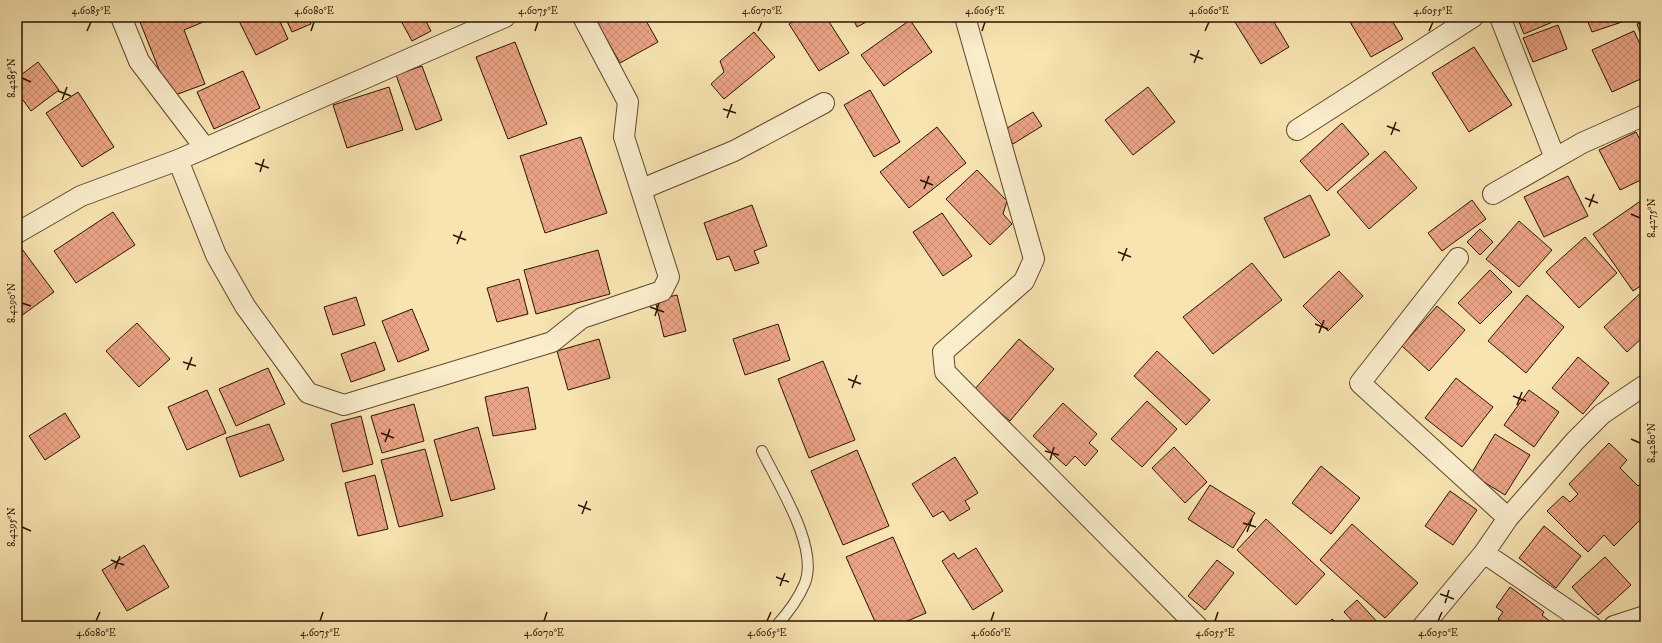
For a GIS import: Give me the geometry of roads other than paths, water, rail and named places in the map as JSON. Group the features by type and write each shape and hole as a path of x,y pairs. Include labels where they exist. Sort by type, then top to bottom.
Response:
{"street":[{"path":"121,17 139,61 205,148"},
{"path":"17,233 81,196 178,160 506,17"},
{"path":"178,160 216,255 245,306 308,393 344,405 552,342 582,318 662,291 669,277 642,189 624,138 628,102 584,17"},
{"path":"965,17 1034,259 1024,281 943,352 945,372 1197,626"},
{"path":"1297,130 1473,17"},
{"path":"1500,17 1555,158"},
{"path":"642,189 734,150 824,103"},
{"path":"1493,194 1582,143 1645,115"},
{"path":"1458,258 1360,383 1508,518"},
{"path":"1423,626 1484,553 1508,518 1575,441 1602,414 1645,385"},
{"path":"1484,553 1590,626"},
{"path":"1614,626 1645,616"}],"lane":[{"path":"762,451 801,528 807,555 805,582 791,610 776,626"}]}
